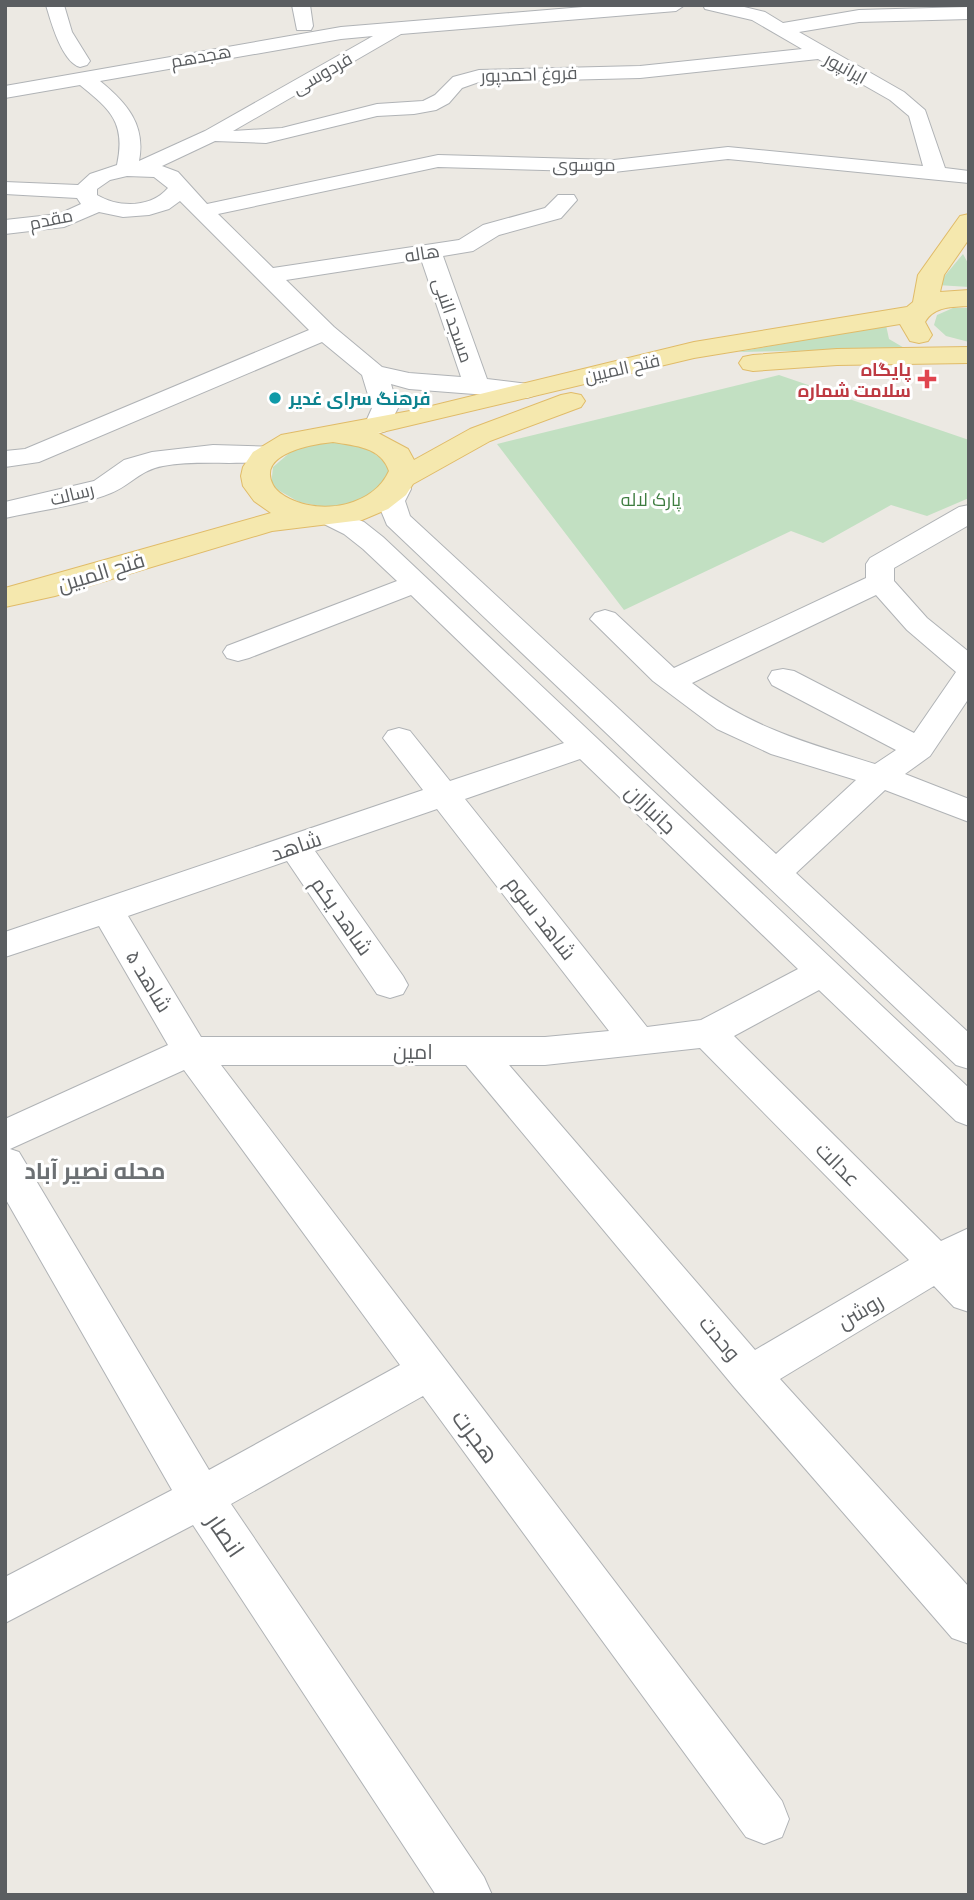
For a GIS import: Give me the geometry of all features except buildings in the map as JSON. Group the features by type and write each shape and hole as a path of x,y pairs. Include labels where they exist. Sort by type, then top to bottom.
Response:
{"main road":[{"path":"969,221 931,275 920,309 912,322 915,331 924,340 937,347 969,355"},
{"name":"فتح المبین","path":"332,433 376,426 694,350 920,309 940,300 969,299"},
{"name":"فتح المبین","path":"401,483 480,435 586,395 702,368 837,357 969,355"},
{"path":"332,433 357,435 379,442 395,452 403,464 401,483 384,501 365,509 323,515 294,511 275,504 261,493 261,466 297,439 332,433"},
{"name":"فتح المبین","path":"5,578 132,545 210,516 247,496 261,466"},
{"name":"فتح المبین","path":"5,598 44,589 268,522 323,515"}],"street":[{"path":"55,5 63,32 82,69 125,112 133,169 168,175 267,276 373,372 409,381 527,390"},
{"path":"301,5 304,26"},
{"path":"33,69 82,69 394,9 457,5"},
{"name":"هجدهم","path":"5,92 82,69 314,37 676,5"},
{"name":"ایرانپور","path":"712,5 758,16 818,53 897,96 918,114 936,174"},
{"name":"فردوسی","path":"133,169 212,135 398,30 424,8"},
{"path":"780,29 859,16 969,13"},
{"name":"فروغ احمدپور","path":"212,135 249,138 379,110 435,104 445,96 451,85 461,78 640,72 818,53"},
{"path":"5,188 147,208 174,197 177,185 212,135"},
{"name":"موسوی","path":"203,211 439,162 614,166 728,153 969,177"},
{"name":"مقدم","path":"5,228 64,220 97,202 88,185 97,178 133,169"},
{"name":"هاله","path":"267,276 465,246 500,226 553,213 566,200"},
{"path":"97,202 204,230 236,246"},
{"name":"مسجد النبی","path":"430,252 477,387"},
{"path":"5,431 17,457 326,332"},
{"path":"373,372 385,408 376,426"},
{"name":"رسالت","path":"5,510 103,486 133,466 161,458 200,454 261,466"},
{"name":"رسالت","path":"5,492 113,461 133,466"},
{"name":"جانبازان","path":"401,483 391,501 391,509 397,519 775,874 962,1039"},
{"name":"جانبازان","path":"323,515 354,528 375,545 969,1111"},
{"path":"961,524 880,564 880,582 917,624 969,668"},
{"path":"375,545 391,535 415,535"},
{"path":"672,681 880,582"},
{"path":"238,652 415,584"},
{"path":"605,619 698,703 740,728 783,748 880,776 969,811"},
{"path":"775,874 880,776 919,749 969,675"},
{"path":"783,678 919,749"},
{"name":"شاهد سوم","path":"399,738 638,1042"},
{"name":"شاهد","path":"5,945 586,746"},
{"name":"شاهد یکم","path":"294,846 390,985"},
{"name":"شاهد ۵","path":"107,910 190,1051"},
{"name":"امین","path":"5,1136 190,1051 545,1051 638,1042 708,1033 823,972"},
{"name":"عدالت","path":"708,1033 954,1255 969,1295"},
{"name":"هجرت","path":"190,1051 764,1818"},
{"name":"وحدت","path":"476,1051 750,1375 969,1622"},
{"name":"انصار","path":"5,1163 201,1498 466,1895"},
{"name":"روشن","path":"750,1375 954,1255"},
{"path":"5,1601 201,1498 428,1371"}],"green space":[{"path":"963,254 969,265 969,287 937,285"},
{"path":"953,308 969,308 969,342 946,336 934,325 937,315"},
{"path":"886,325 889,339 906,349 738,352"},
{"name":"پارک لاله","path":"779,375 969,440 969,498 927,516 891,505 823,543 791,531 624,610 497,444"},
{"path":"334,440 360,445 379,457 391,471 384,490 334,509 299,502 271,486 273,467 294,449"}],"place":[{"name":"پایگاه سلامت شماره","path":"927,379"},
{"name":"فرهنگ سرای غدیر","path":"275,398"}],"district":[{"name":"محله نصیر آباد","path":"95,1170"}]}
